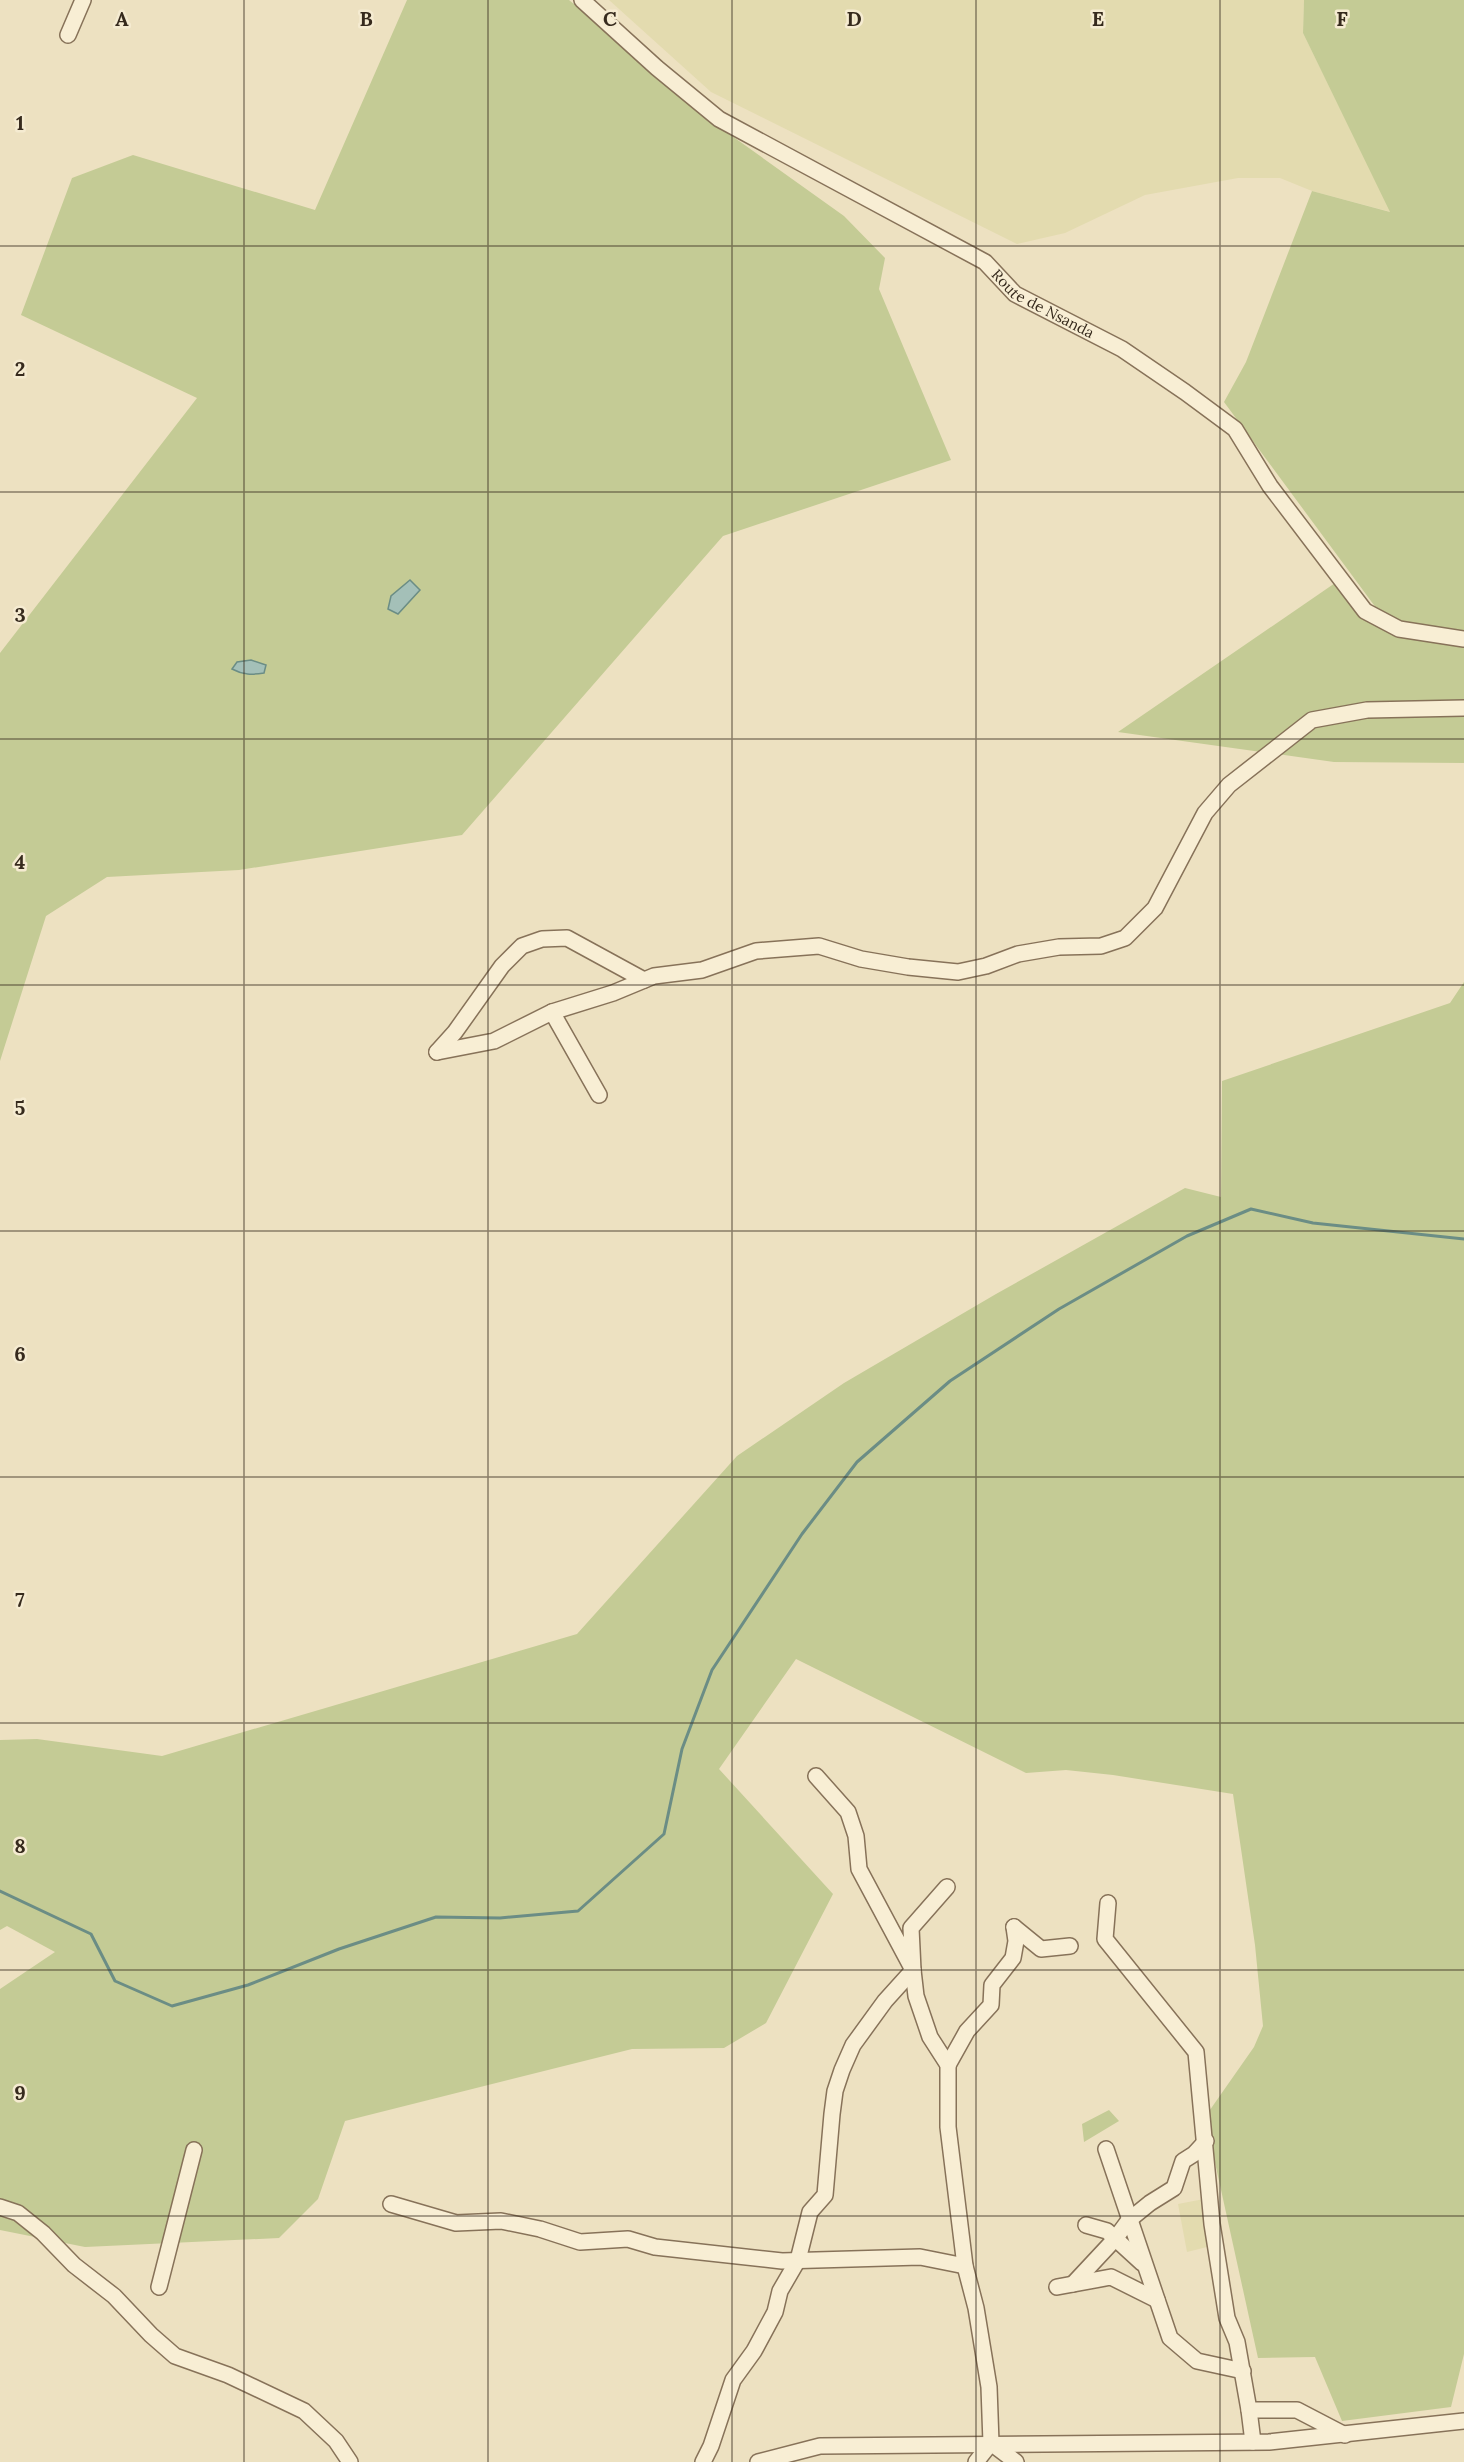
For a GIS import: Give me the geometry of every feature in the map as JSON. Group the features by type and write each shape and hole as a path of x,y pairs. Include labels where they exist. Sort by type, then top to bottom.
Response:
{"street":[{"path":"68,35 83,0"},
{"name":"Route de Nsanda","path":"582,0 718,119 985,262 1015,294 1122,349 1185,392 1235,429 1270,486 1365,611 1399,629 1464,639"},
{"path":"644,980 567,938 542,939 522,945 502,966 455,1032 437,1052 494,1041 552,1012 644,980 654,976 702,970 756,951 819,946 861,959 958,972 986,966 1018,954 1059,947 1101,946 1125,938 1155,908 1205,813 1229,785 1312,720 1367,710 1464,708"},
{"path":"552,1012 599,1095"},
{"path":"816,1776 848,1812 856,1836 859,1869 913,1970"},
{"path":"947,1887 911,1928 916,1996 930,2037 948,2065"},
{"path":"1108,1903 1105,1939 1196,2052 1206,2141 1208,2201 1227,2318 1237,2342 1243,2371 1253,2442"},
{"path":"976,2462 991,2444 989,2387 976,2308 965,2266 948,2127 948,2065 967,2031 991,2005 992,1985 1013,1958 1016,1941 1014,1927 1041,1949 1070,1946"},
{"path":"703,2462 711,2446 734,2380 776,2312 780,2291 798,2260 810,2212 825,2195 835,2091 842,2070 853,2045 885,2001 913,1970"},
{"path":"1073,2284 1115,2239 1129,2220 1174,2188 1183,2161 1194,2154 1206,2141"},
{"path":"1106,2149 1170,2338 1197,2361 1243,2371"},
{"path":"159,2287 194,2150"},
{"path":"391,2204 456,2223 501,2221 540,2229 580,2242 628,2238 655,2247 782,2261 920,2257 965,2266"},
{"path":"0,2207 18,2213 43,2233 74,2265 114,2296 151,2335 175,2356 228,2375 304,2411 336,2441 350,2462"},
{"path":"1086,2225 1107,2231 1144,2265"},
{"path":"1057,2288 1111,2277 1157,2300"},
{"path":"1249,2410 1297,2410 1345,2435"},
{"path":"758,2462 820,2446 1253,2442 1345,2435 1464,2421"},
{"path":"991,2444 1016,2462"}],"shaded area":[{"path":"609,0 1304,0 1303,33 1391,212 1312,191 1280,178 1238,178 1145,195 1065,233 1017,244 711,92"},
{"path":"1204,2199 1211,2246 1187,2252 1178,2204"}],"green space":[{"path":"407,0 569,0 725,131 844,216 885,258 879,289 951,460 723,536 462,835 239,870 107,877 46,916 0,1061 0,653 197,398 21,315 72,178 133,155 315,210"},
{"path":"1304,0 1464,0 1464,632 1385,620 1224,402 1246,362 1312,191 1390,212 1303,33"},
{"path":"1338,581 1361,614 1464,645 1464,763 1334,762 1118,732"},
{"path":"1464,982 1464,2354 1451,2407 1342,2421 1315,2357 1258,2358 1205,2117 1254,2047 1263,2026 1255,1945 1233,1794 1066,1770 1026,1773 796,1659 719,1769 833,1894 766,2023 724,2048 632,2049 345,2121 318,2199 279,2238 85,2247 0,2230 0,1989 55,1952 7,1926 0,1930 0,1740 37,1739 162,1756 577,1634 737,1456 844,1383 996,1294 1185,1188 1221,1197 1222,1081 1450,1003"},
{"path":"1109,2110 1119,2121 1084,2142 1082,2124"}],"water":[{"path":"410,580 420,590 398,614 388,609 391,596"},
{"path":"251,660 266,665 264,673 248,674 232,669 237,662"}],"waterway":[{"path":"0,1891 91,1934 115,1981 172,2006 248,1985 339,1949 436,1917 500,1918 578,1911 664,1834 682,1749 712,1670 802,1534 857,1462 950,1381 1059,1309 1187,1236 1251,1209 1313,1223 1464,1239"}]}
